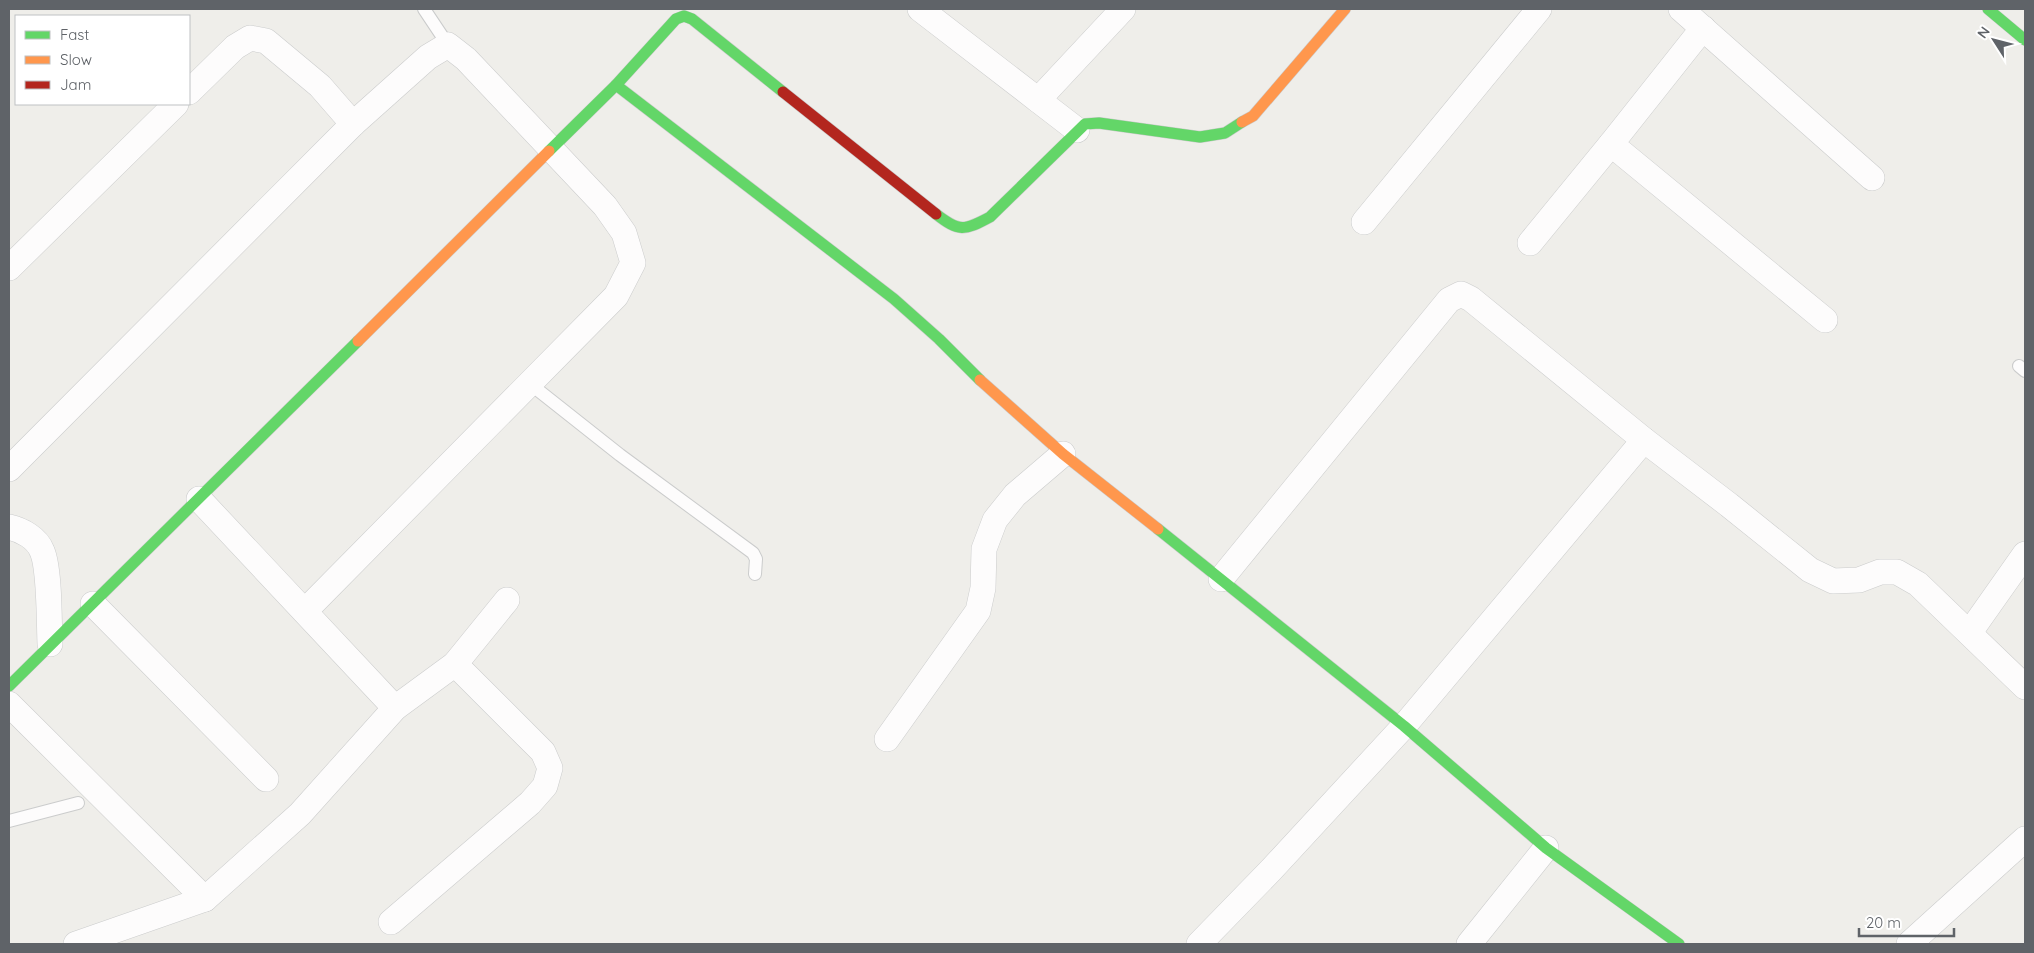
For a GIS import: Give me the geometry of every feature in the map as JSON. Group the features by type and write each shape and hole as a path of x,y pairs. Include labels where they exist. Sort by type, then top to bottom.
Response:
{"street":[{"path":"920,9 1077,130"},
{"path":"1038,100 1123,9"},
{"path":"9,686 616,85 676,19 684,16 692,19 953,227 962,228 975,225 990,217 1085,124 1099,123 1200,137 1225,133 1252,116 1345,9"},
{"path":"1364,222 1539,9"},
{"path":"1681,9 1872,178"},
{"path":"1988,9 2025,40"},
{"path":"1530,243 1703,28"},
{"path":"190,91 235,46 250,38 266,41 320,86 353,124"},
{"path":"9,469 353,124 428,57 448,45 466,58 550,150 605,206 624,233 633,263 616,296 305,611"},
{"path":"616,85 894,299 939,339 982,382 1063,454 1404,726 1546,848 1679,944"},
{"path":"9,268 175,105"},
{"path":"1611,144 1825,320"},
{"path":"1221,580 1450,300 1456,295 1465,295 1644,440 1810,570 1833,581 1859,580 1880,572 1898,572 1918,584 2025,687"},
{"path":"1199,944 1271,870 1404,726 1644,440"},
{"path":"887,739 978,611 983,588 984,548 995,520 1015,495 1063,454"},
{"path":"199,499 395,708"},
{"path":"9,527 30,535 42,551 46,571 50,644"},
{"path":"1970,632 2025,554"},
{"path":"76,944 205,899 300,814 395,708 454,664 507,600"},
{"path":"93,604 266,779"},
{"path":"391,922 530,803 546,786 550,768 543,752 454,664"},
{"path":"9,704 205,899"},
{"path":"1909,944 2025,839"},
{"path":"1469,944 1546,848"}],"lane":[{"path":"424,9 448,45"},
{"path":"529,383 620,455 753,553 756,559 755,574"},
{"path":"9,821 78,803"}],"traffic: fast":[{"path":"1988,9 2025,40"},
{"path":"549,151 616,85 676,19 684,16 692,19 783,92"},
{"path":"616,85 894,299 939,339 980,380"},
{"path":"936,214 950,224 962,228 974,225 990,217 1085,124 1099,123 1200,137 1225,133 1242,122"},
{"path":"9,686 358,341"},
{"path":"1158,529 1404,726 1546,848 1679,944"}],"traffic: slow":[{"path":"1242,122 1253,116 1345,9"},
{"path":"358,341 549,151"},
{"path":"980,380 1063,454 1158,529"}],"traffic: jam":[{"path":"783,92 936,214"}]}
